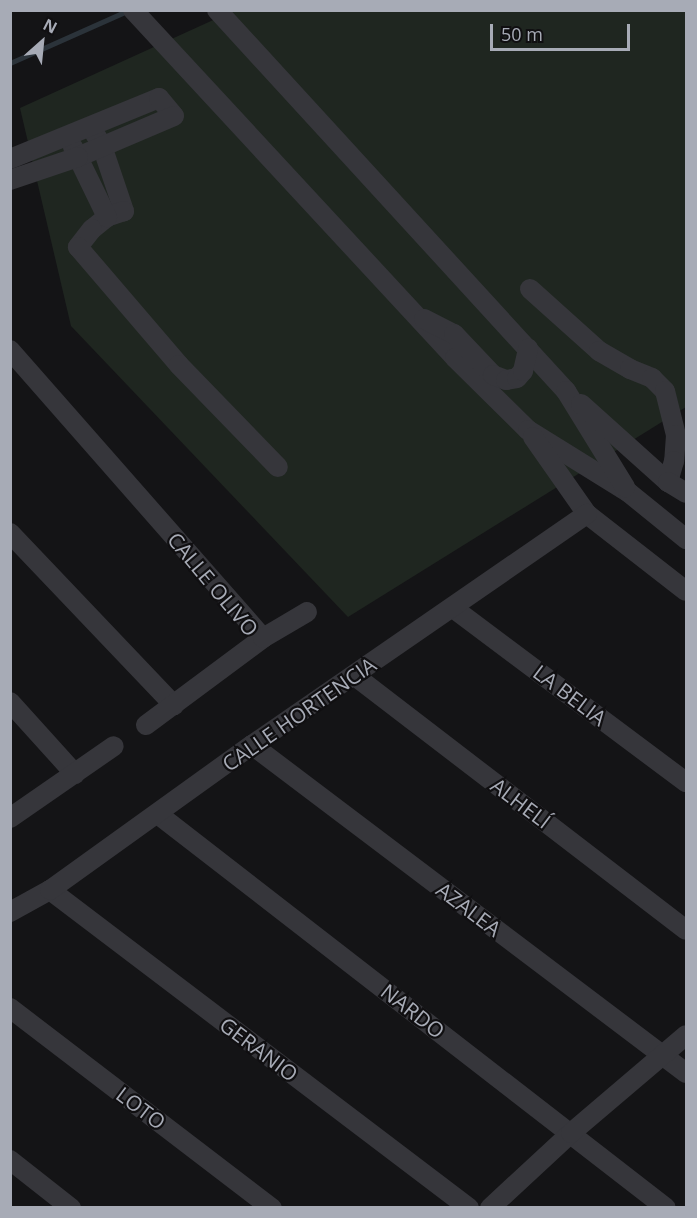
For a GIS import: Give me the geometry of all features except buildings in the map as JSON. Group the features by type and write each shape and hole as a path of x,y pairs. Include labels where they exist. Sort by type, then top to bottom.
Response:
{"street":[{"path":"133,10 415,316 528,430 587,514 687,591"},
{"path":"223,17 566,391 669,482 687,493"},
{"path":"10,159 159,98 174,116 78,157 10,180"},
{"path":"91,127 102,146 124,211 107,217 92,229 78,247 179,365 278,467"},
{"path":"67,137 107,217"},
{"path":"530,289 599,351 630,369 652,378 665,391 676,435 674,461 669,482"},
{"path":"415,316 454,334 493,375 506,380 517,378 523,371 528,349"},
{"name":"CALLE OLIVO","path":"10,350 262,638 146,724"},
{"path":"566,391 628,492"},
{"path":"528,430 628,492 687,539"},
{"name":"CALLE HORTENCIA","path":"10,912 50,890 159,815 252,745 587,514"},
{"path":"10,532 174,705"},
{"name":"LA BELIA","path":"453,608 687,782"},
{"path":"262,638 307,612"},
{"name":"ALHELÍ","path":"355,676 687,930"},
{"path":"10,702 75,774"},
{"name":"AZALEA","path":"252,745 687,1073"},
{"path":"10,818 114,746"},
{"name":"NARDO","path":"159,815 666,1208"},
{"name":"GERANIO","path":"50,890 469,1208"},
{"name":"LOTO","path":"10,1008 272,1208"},
{"path":"490,1208 571,1133 687,1035"},
{"path":"10,1160 71,1208"}],"shaded area":[{"path":"233,11 686,11 686,407 348,617 71,326 20,108"}],"waterway":[{"path":"10,63 129,10"}]}
